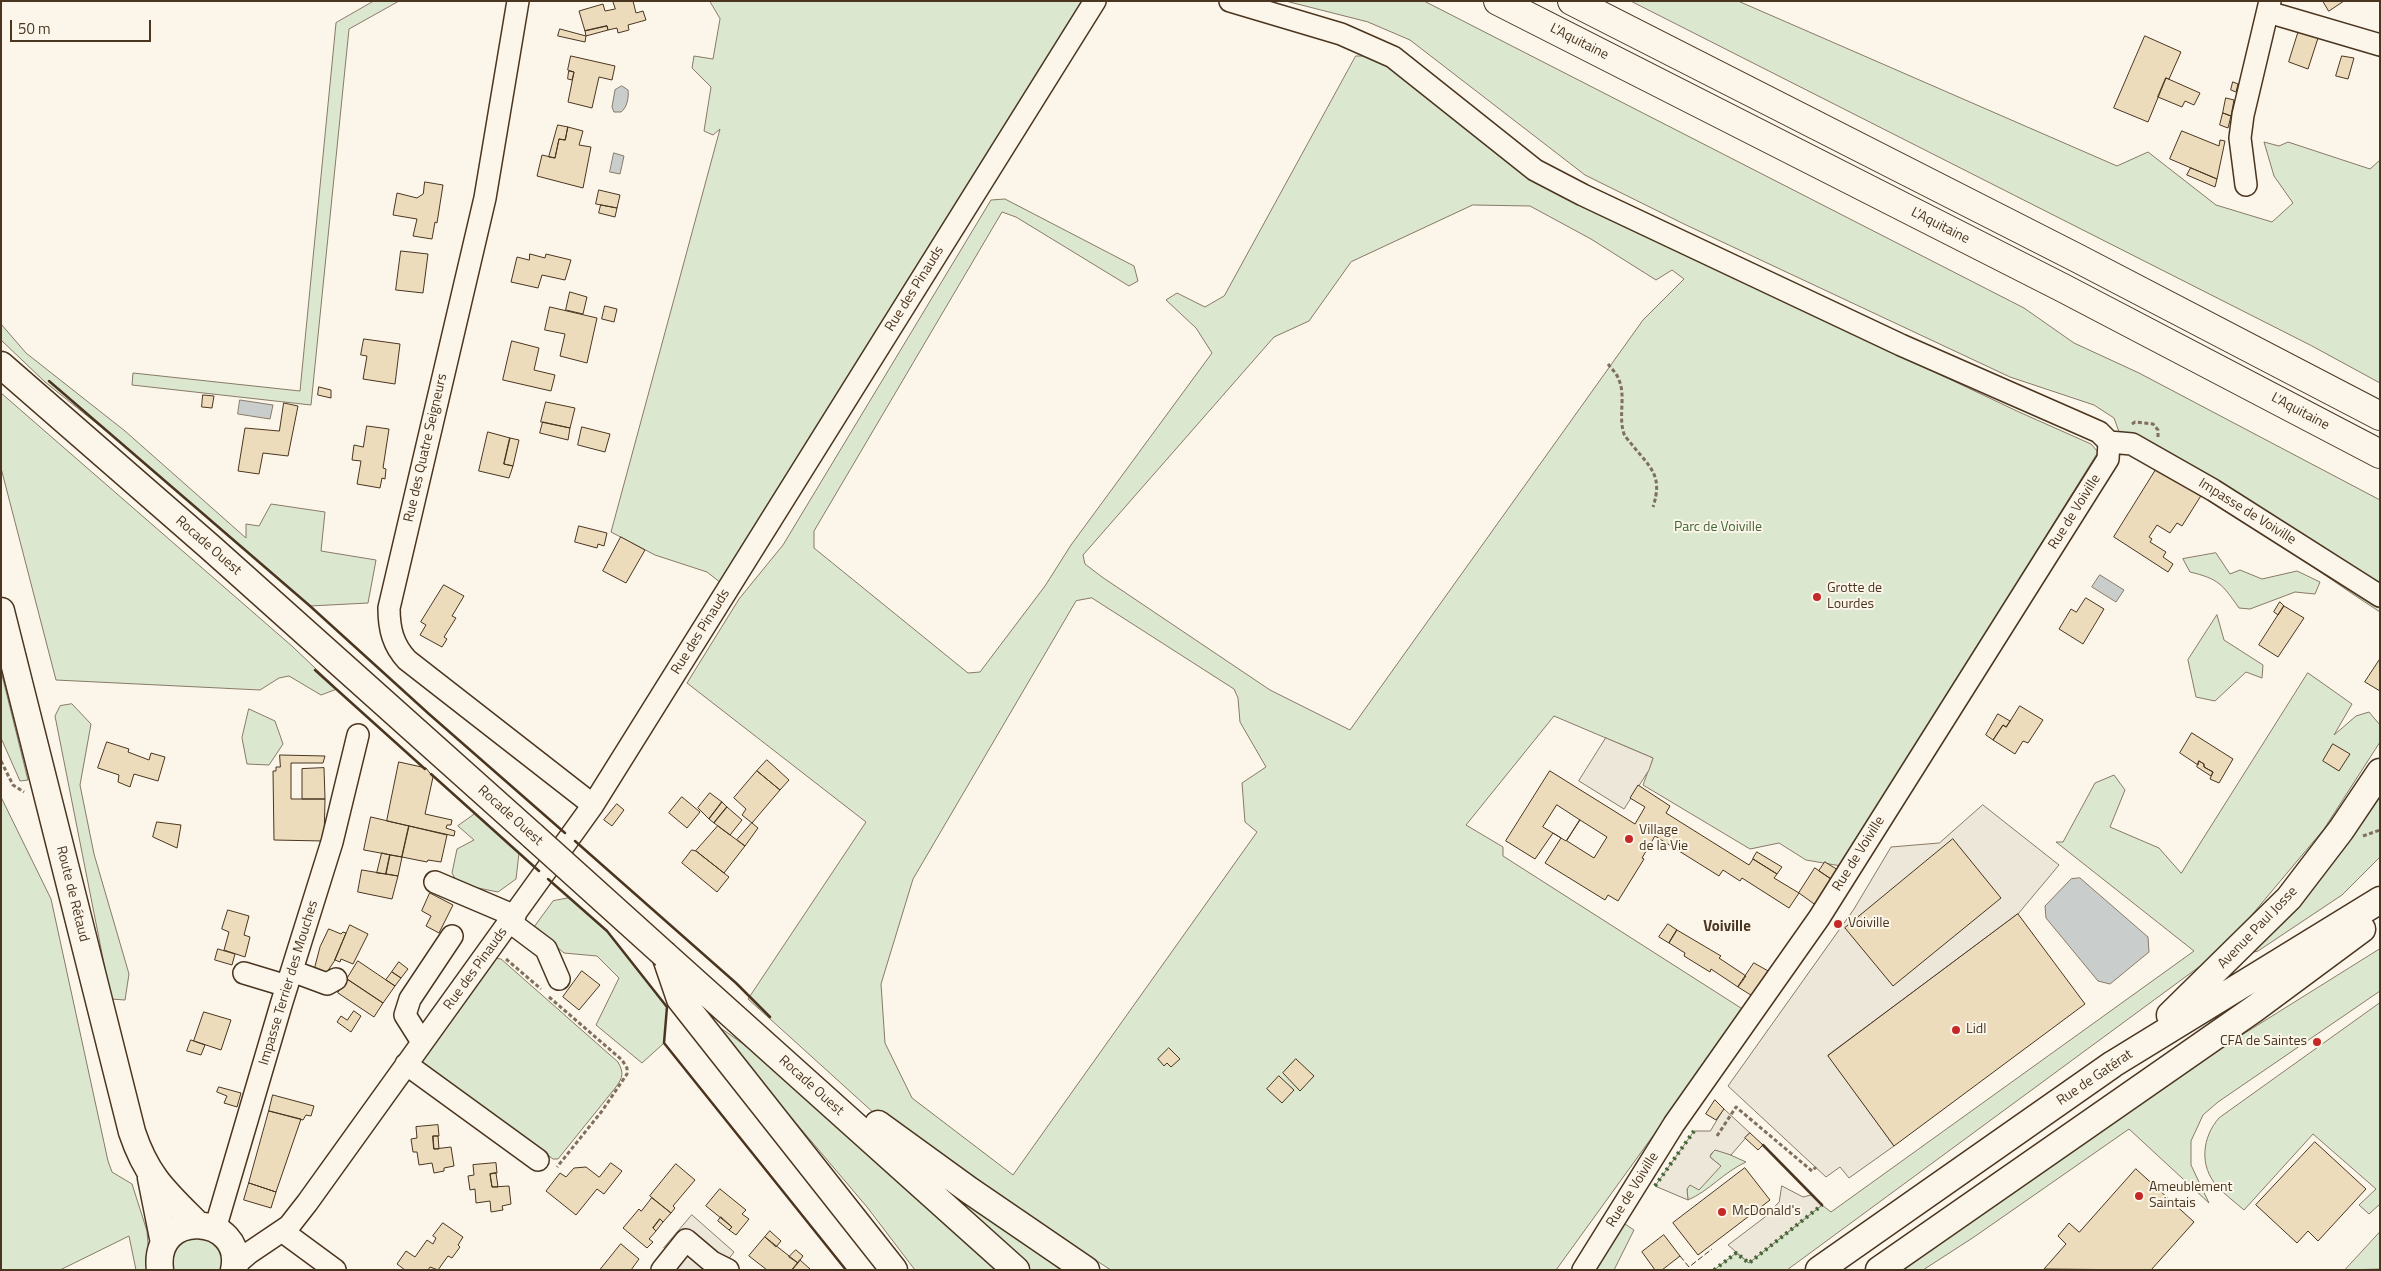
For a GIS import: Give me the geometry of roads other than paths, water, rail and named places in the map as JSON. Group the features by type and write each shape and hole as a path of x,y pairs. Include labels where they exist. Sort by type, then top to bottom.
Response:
{"highway":[{"name":"L'Aquitaine","path":"1498,1 2063,288 2380,454"},
{"path":"1572,1 2068,254 2380,416"}],"main road":[{"name":"Rocade Ouest","path":"1,364 210,547 1016,1270"},
{"name":"Route de Rétaud","path":"1,611 132,1132 140,1155 150,1175"},
{"name":"Avenue Paul Josse","path":"2112,1064 2174,1012 2289,898 2316,864 2380,772"},
{"name":"Rue de Gatérat","path":"1819,1270 2112,1064 2380,900"},
{"path":"1879,1270 2254,1009 2380,916"},
{"path":"2254,1009 2380,933"},
{"path":"665,955 680,999 894,1270"},
{"path":"752,1033 826,1082 903,1144 1086,1270"},
{"path":"150,1175 232,1247 234,1268"},
{"path":"150,1175 164,1243"},
{"path":"160,1270 160,1256 164,1243 178,1229 212,1230"}],"street":[{"name":"Rue des Quatre Seigneurs","path":"518,1 485,198 389,608 389,623 395,643 407,660 593,805"},
{"name":"Rue des Pinauds","path":"234,1268 276,1234 307,1203 593,805 1095,1"},
{"name":"Impasse de Voiville","path":"1230,1 1341,34 1393,57 1535,170 1583,196 1892,341 2104,437 2132,444 2213,490 2380,596"},
{"path":"2246,185 2240,138 2243,115 2269,7 2380,46"},
{"name":"Rue de Voiville","path":"1583,1270 1674,1124 1819,918 2108,459 2104,437"},
{"name":"Impasse Terrier des Mouches","path":"212,1230 332,842 358,735"},
{"path":"435,882 512,919 546,949 559,979"},
{"path":"422,1042 405,1015 410,999 452,936"},
{"path":"244,973 327,984 336,979"},
{"path":"406,1064 545,1167"},
{"path":"212,1230 249,1239 276,1234 335,1270"},
{"path":"662,1270 686,1240 720,1266"}],"place":[{"name":"Grotte de Lourdes","path":"1817,597"},
{"name":"Village de la Vie","path":"1629,839"},
{"name":"Voiville","path":"1838,924"},
{"name":"Lidl","path":"1956,1030"},
{"name":"CFA de Saintes","path":"2317,1042"},
{"name":"Ameublement Saintais","path":"2139,1196"},
{"name":"McDonald's","path":"1722,1212"}],"district":[{"name":"Voiville","path":"1727,927"}],"park label":[{"name":"Parc de Voiville","path":"1718,528"}]}
